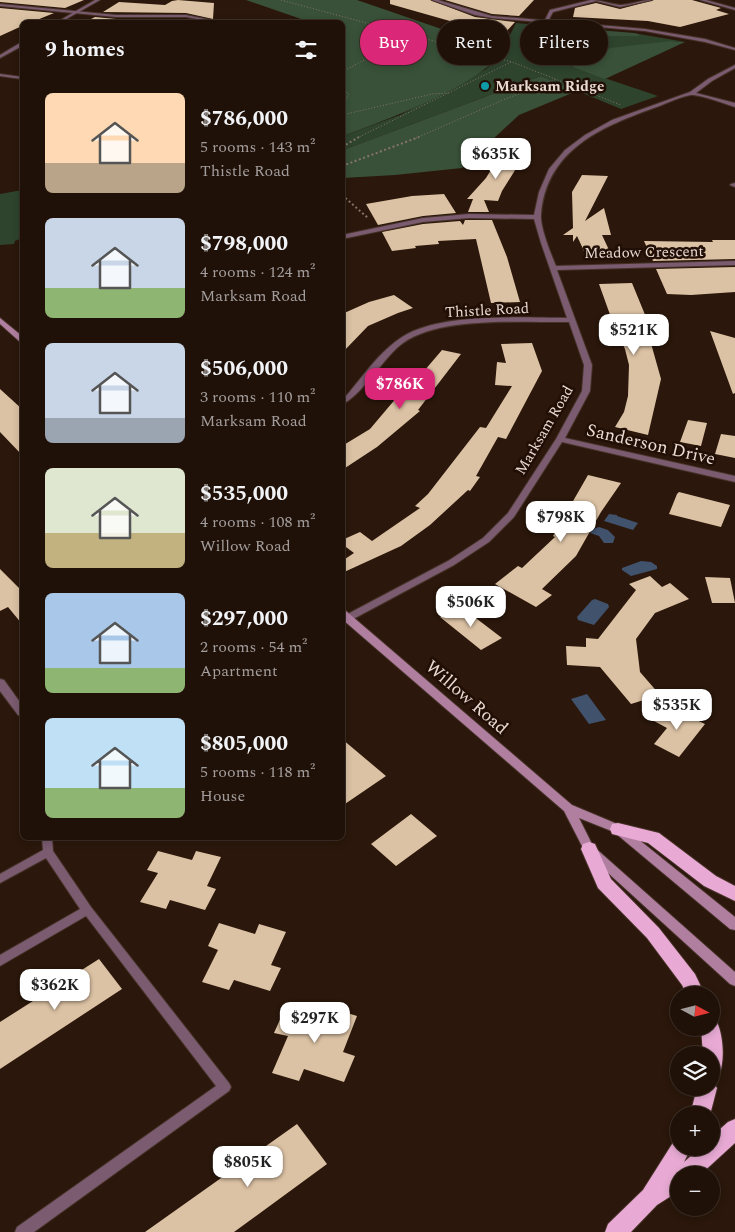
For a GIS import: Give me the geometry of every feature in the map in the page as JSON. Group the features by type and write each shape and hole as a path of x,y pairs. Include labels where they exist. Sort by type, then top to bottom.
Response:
{"highway":[{"path":"618,828 654,838 710,881 735,894"},
{"path":"589,849 604,883 653,934 692,986"},
{"path":"695,1166 735,1129"},
{"path":"650,1198 676,1156"},
{"path":"616,1232 650,1198 670,1185"}],"main road":[{"path":"0,320 20,337"},
{"name":"Willow Road","path":"345,618 568,808 618,828 735,925"},
{"name":"Willow Road","path":"568,808 589,849 735,980"}],"street":[{"path":"62,20 98,0"},
{"path":"434,0 477,14 529,20"},
{"path":"0,5 116,16 180,16 206,20"},
{"path":"608,26 670,34 735,49"},
{"path":"0,57 20,45"},
{"name":"Marksam Road","path":"345,618 452,563 486,540 511,515 560,439 586,390 588,365 544,243 537,217 542,192 552,169 567,151 587,136 614,121 692,93 735,66"},
{"path":"0,75 20,78"},
{"path":"692,93 735,105"},
{"path":"345,236 423,220 469,216 537,217"},
{"name":"Meadow Crescent","path":"554,268 735,263"},
{"name":"Thistle Road","path":"345,400 350,397 391,351 405,338 419,331 450,324 573,320"},
{"name":"Sanderson Drive","path":"560,439 735,480"},
{"path":"0,683 20,709"}],"lane":[{"path":"547,20 551,12 596,0 626,6 650,0"},
{"path":"702,0 735,9"},
{"path":"711,2 720,0"},
{"path":"22,1232 225,1087 87,910 48,852 47,840"},
{"path":"0,879 48,852"},
{"path":"0,961 87,910"}],"path":[{"path":"281,0 360,22"},
{"path":"427,37 512,62 622,105"},
{"path":"345,70 360,62"},
{"path":"345,145 512,62"},
{"path":"345,165 454,122 503,99 558,79"},
{"path":"345,90 349,95 345,100"},
{"path":"345,114 425,95 450,93"},
{"path":"345,198 370,221"}],"green space":[{"path":"246,0 357,0 415,20 360,20 360,65 427,65 427,24 437,28 437,65 489,65 462,84 423,104 345,135 345,20 304,20"},
{"path":"516,23 520,23 520,65 580,65 572,67 658,96 621,109 541,76 345,149 345,135 400,115 490,65 510,65 510,35"},
{"path":"608,31 634,33 639,34 639,36 608,36"},
{"path":"639,34 686,42 671,41 608,58 608,36 639,36"},
{"path":"671,41 685,42 605,79 572,67 576,65 608,65 608,49"},
{"path":"541,76 577,91 519,115 462,168 345,178 345,149"},
{"path":"20,190 20,239 15,241 14,244 0,245 0,194"}],"water":[{"path":"609,514 638,523 633,530 604,521"},
{"path":"599,527 608,530 615,537 613,543 604,543 599,536 590,533 593,529"},
{"path":"641,561 651,562 657,566 657,569 631,576 622,570 622,568"},
{"path":"595,599 608,604 609,607 594,625 578,620 577,617"},
{"path":"587,694 606,720 589,724 571,699"}],"building":[{"path":"0,0 84,0 65,8 0,2"},
{"path":"178,0 214,3 213,19 186,13 103,12 119,2 165,5"},
{"path":"390,0 430,0 475,17 499,20 446,20 390,4"},
{"path":"445,0 534,0 519,16 492,14"},
{"path":"654,0 692,0 721,8 716,10 729,14 680,27 648,21 573,17 575,8 596,3 620,9"},
{"path":"0,8 54,13 37,20 20,20 20,27 0,36"},
{"path":"95,17 193,20 89,20"},
{"path":"516,143 522,159 498,201 484,200 489,212 468,212 473,199 467,199 486,178 497,160"},
{"path":"582,175 608,176 585,221 604,208 611,235 602,235 609,250 584,251 577,236 573,242 573,235 563,235 573,228 572,192"},
{"path":"444,194 456,213 423,216 378,225 366,204 412,196"},
{"path":"465,220 492,220 507,257 520,302 491,303 476,239 438,241 439,244 415,246 416,248 392,251 382,232 423,224 460,221 463,225"},
{"path":"712,240 735,240 735,259 653,261 644,241 713,242"},
{"path":"735,267 735,292 691,295 667,294 656,269"},
{"path":"632,283 648,322 645,322 661,379 648,435 615,427 624,412 628,396 629,365 625,349 599,284"},
{"path":"394,295 413,308 368,326 345,350 345,313 369,302"},
{"path":"710,331 735,338 735,393 733,394"},
{"path":"532,343 542,371 506,439 498,437 476,476 480,477 470,491 468,490 430,525 401,546 345,572 345,559 354,553 345,546 345,539 360,532 372,541 420,508 415,506 428,494 480,427 486,428 512,386 495,385 497,362 506,363 501,344"},
{"path":"442,350 461,354 418,410 420,411 377,447 345,468 345,444 370,429 403,390 407,391"},
{"path":"0,389 20,407 20,453 0,432"},
{"path":"688,420 707,423 701,446 680,442"},
{"path":"721,434 735,436 735,458 715,454"},
{"path":"588,475 621,483 601,512 576,556 542,589 552,595 536,607 495,584 518,566 522,568 555,537 553,536"},
{"path":"679,492 730,505 721,527 669,514"},
{"path":"0,569 20,589 20,622 8,607 0,611"},
{"path":"650,576 662,587 670,583 689,599 655,613 636,639 640,672 660,695 631,704 600,667 567,665 566,646 586,647 586,638 598,639 636,590 629,584"},
{"path":"705,577 730,578 735,603 712,603"},
{"path":"460,606 502,638 481,650 440,617"},
{"path":"667,706 705,724 679,757 654,744 667,728 654,721"},
{"path":"345,742 386,776 345,804"},
{"path":"411,814 437,836 396,866 371,844"},
{"path":"158,851 192,860 196,851 221,857 207,886 216,889 205,910 170,900 166,909 140,902 158,873 147,870"},
{"path":"219,923 255,934 259,924 286,932 271,965 281,968 270,991 234,980 229,990 202,982 218,950 208,946"},
{"path":"99,959 122,989 0,1069 0,1022"},
{"path":"286,1006 324,1018 328,1007 357,1016 343,1052 355,1056 344,1082 304,1069 299,1081 272,1073 288,1036 274,1033"},
{"path":"297,1124 327,1164 234,1232 145,1232"}],"place":[{"name":"Marksam Ridge","path":"485,86"}]}
